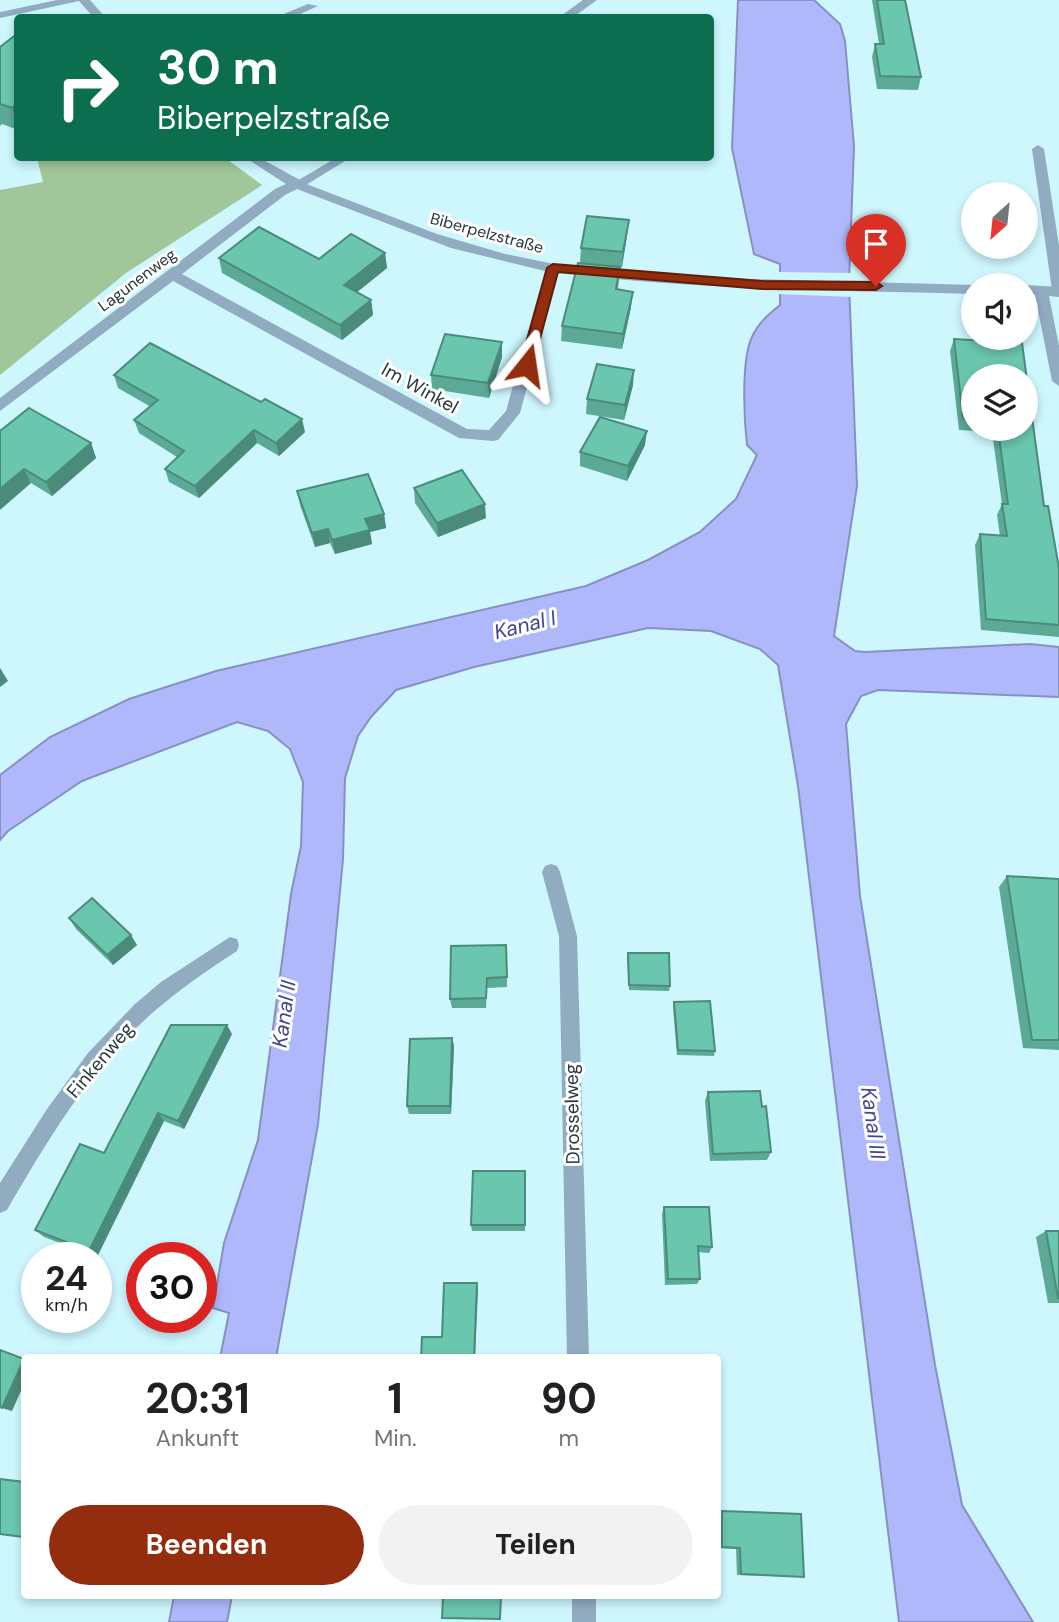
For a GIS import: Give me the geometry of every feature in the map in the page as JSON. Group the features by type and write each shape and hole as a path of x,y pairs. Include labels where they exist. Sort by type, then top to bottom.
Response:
{"street":[{"path":"0,15 74,0"},
{"path":"84,0 97,14"},
{"path":"569,14 591,0"},
{"path":"290,14 312,6"},
{"path":"1038,149 1059,291 1038,291"},
{"name":"Biberpelzstraße","path":"256,161 270,172 296,185 417,232 484,252 553,268 762,285 961,289"},
{"path":"296,185 339,161"},
{"name":"Lagunenweg","path":"0,406 280,192 296,185"},
{"name":"Im Winkel","path":"173,275 464,434 493,436 513,413 553,268"},
{"path":"1041,291 1059,381"},
{"name":"Drosselweg","path":"551,872 568,936 578,1354"},
{"name":"Finkenweg","path":"0,1203 50,1121 81,1078 120,1032 165,989 230,946"},
{"path":"584,1599 584,1622"}],"green space":[{"path":"38,161 229,161 262,185 126,273 0,375 0,190 43,182"}],"water":[{"path":"738,0 814,0 840,24 845,41 854,146 849,283 857,486 834,636 855,651 865,652 1030,644 1059,647 1059,697 878,690 861,696 846,724 860,896 935,1365 962,1505 1033,1622 899,1622 798,786 778,665 760,649 711,631 648,628 474,667 396,690 371,717 358,736 345,778 343,859 318,1124 277,1354 221,1354 229,1313 217,1309 217,1284 224,1243 258,1140 291,894 301,846 303,782 290,749 268,731 237,722 82,781 8,831 0,840 0,775 50,737 129,699 216,671 586,586 648,560 700,532 736,499 757,455 747,445 744,390 746,360 757,327 780,305 780,264 754,254 732,148"},
{"path":"173,1599 231,1599 227,1622 169,1622"}],"pier":[{"path":"777,272 853,273 853,297 777,294"}],"building":[{"path":"877,0 905,0 921,77 880,76 875,44 884,44"},
{"path":"14,36 12,108 0,104 0,47"},
{"path":"587,216 629,220 623,252 581,248"},
{"path":"259,227 319,259 351,234 385,253 344,285 371,300 340,325 219,258"},
{"path":"578,263 620,267 616,289 633,292 623,334 562,326"},
{"path":"445,334 502,342 488,383 431,375"},
{"path":"954,339 961,339 961,350 1023,350 1025,364 961,364 961,400"},
{"path":"150,343 261,402 265,399 302,419 276,443 254,430 195,486 165,469 184,451 134,420 158,400 114,375"},
{"path":"597,364 634,370 625,405 587,399"},
{"path":"29,408 91,443 46,482 24,469 0,489 0,431"},
{"path":"600,417 647,431 628,466 580,452"},
{"path":"1000,441 1035,441 1044,506 1048,506 1059,568 1059,625 986,619 980,534 1007,536 1002,504 1008,504"},
{"path":"462,470 485,504 437,523 414,488"},
{"path":"368,474 384,514 365,519 370,530 332,540 328,529 312,533 297,491"},
{"path":"1007,876 1059,879 1059,1040 1032,1040"},
{"path":"92,898 131,935 107,955 69,918"},
{"path":"506,945 507,977 487,978 486,998 450,999 451,946"},
{"path":"628,953 669,953 670,986 629,985"},
{"path":"710,1001 715,1051 678,1050 674,1002"},
{"path":"171,1025 227,1025 178,1121 158,1113 94,1242 66,1242 35,1230 80,1144 104,1153"},
{"path":"452,1038 450,1106 407,1106 410,1039"},
{"path":"760,1091 762,1107 766,1106 771,1152 713,1154 708,1092"},
{"path":"473,1171 525,1171 525,1225 471,1225"},
{"path":"664,1207 709,1207 712,1247 698,1246 700,1279 668,1279"},
{"path":"1046,1231 1059,1231 1059,1298 1058,1298"},
{"path":"444,1283 477,1283 474,1354 421,1354 422,1337 442,1337"},
{"path":"0,1350 21,1358 21,1366 2,1408"},
{"path":"0,1479 21,1482 21,1537 0,1534"},
{"path":"722,1511 801,1514 804,1577 741,1574 740,1548 722,1547"},
{"path":"443,1599 501,1599 500,1619 442,1618"}],"route":[{"path":"527,365 553,268 762,285 876,286"}],"water label":[{"name":"Kanal I","path":"525,625"},
{"name":"Kanal II","path":"284,1014"},
{"name":"Kanal III","path":"873,1123"}]}
